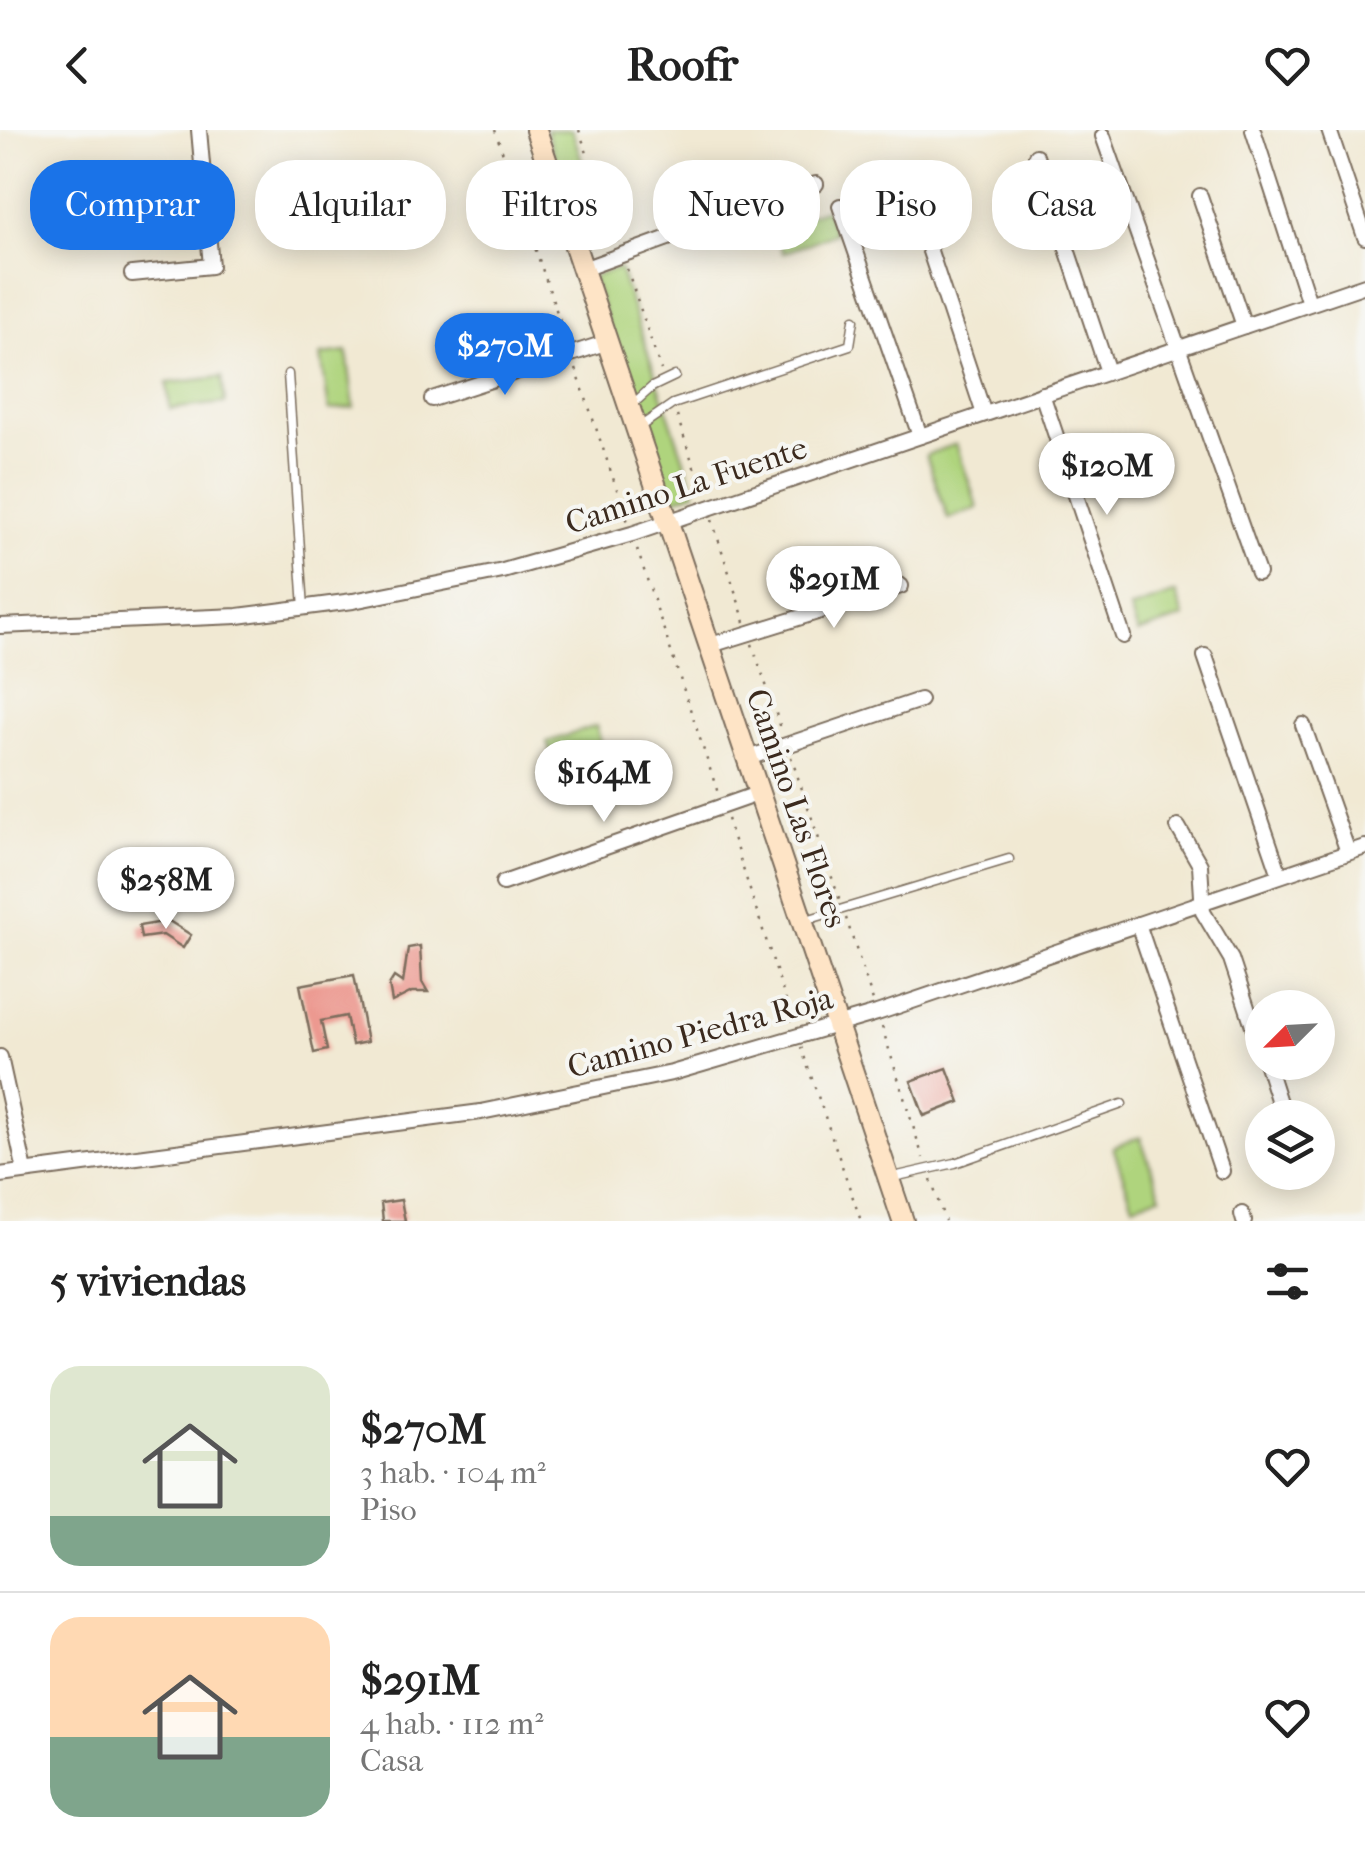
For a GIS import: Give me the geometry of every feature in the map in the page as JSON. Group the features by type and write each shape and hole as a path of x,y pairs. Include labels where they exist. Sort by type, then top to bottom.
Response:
{"street":[{"path":"132,274 211,266 199,130"},
{"name":"Camino Las Flores","path":"536,130 903,1221"},
{"path":"1253,130 1309,303"},
{"path":"1329,130 1365,236"},
{"path":"1103,136 1258,572"},
{"path":"1036,156 1108,372"},
{"path":"1200,196 1244,326"},
{"path":"583,270 653,244"},
{"path":"855,250 920,436"},
{"path":"930,250 984,414"},
{"name":"Camino La Fuente","path":"0,626 171,622 304,608 453,582 632,534 1365,284"},
{"path":"432,399 608,342"},
{"path":"1042,394 1123,636"},
{"path":"711,645 901,586"},
{"path":"1206,656 1280,875"},
{"path":"748,758 920,700"},
{"path":"1303,725 1348,852"},
{"path":"503,883 760,793"},
{"path":"1178,827 1200,865 1203,912 1232,959 1245,1000"},
{"name":"Camino Piedra Roja","path":"0,1175 496,1109 672,1073 838,1026 1365,846"},
{"path":"1138,924 1222,1171"},
{"path":"0,1057 25,1171"}],"lane":[{"path":"638,428 673,404 850,345 854,320"},
{"path":"288,374 304,608"},
{"path":"630,407 675,376"},
{"path":"803,921 1009,859"},
{"path":"889,1178 956,1163 1122,1104"}],"path":[{"path":"495,130 860,1221"},
{"path":"579,130 665,380"},
{"path":"673,404 944,1221"}],"green space":[{"path":"546,130 572,130 582,160 556,160"},
{"path":"826,209 835,233 820,239 820,211"},
{"path":"619,268 695,492 668,501 592,277"},
{"path":"347,352 354,407 329,410 321,355"},
{"path":"222,377 225,403 170,409 167,383"},
{"path":"956,444 978,508 948,519 926,455"},
{"path":"1176,593 1184,617 1138,633 1130,609"},
{"path":"596,726 603,750 555,766 547,742"},
{"path":"1140,1137 1161,1195 1133,1205 1113,1147"}],"building":[{"path":"169,921 191,935 183,948 163,935 141,938 139,926"},
{"path":"420,946 422,982 428,992 412,992 392,1002 389,985 394,977 403,983 408,948"},
{"path":"354,975 367,1042 352,1045 346,1016 321,1021 327,1050 314,1053 300,985"},
{"path":"947,1068 960,1102 924,1116 911,1081"},
{"path":"401,1200 405,1221 383,1221 381,1203"}]}
